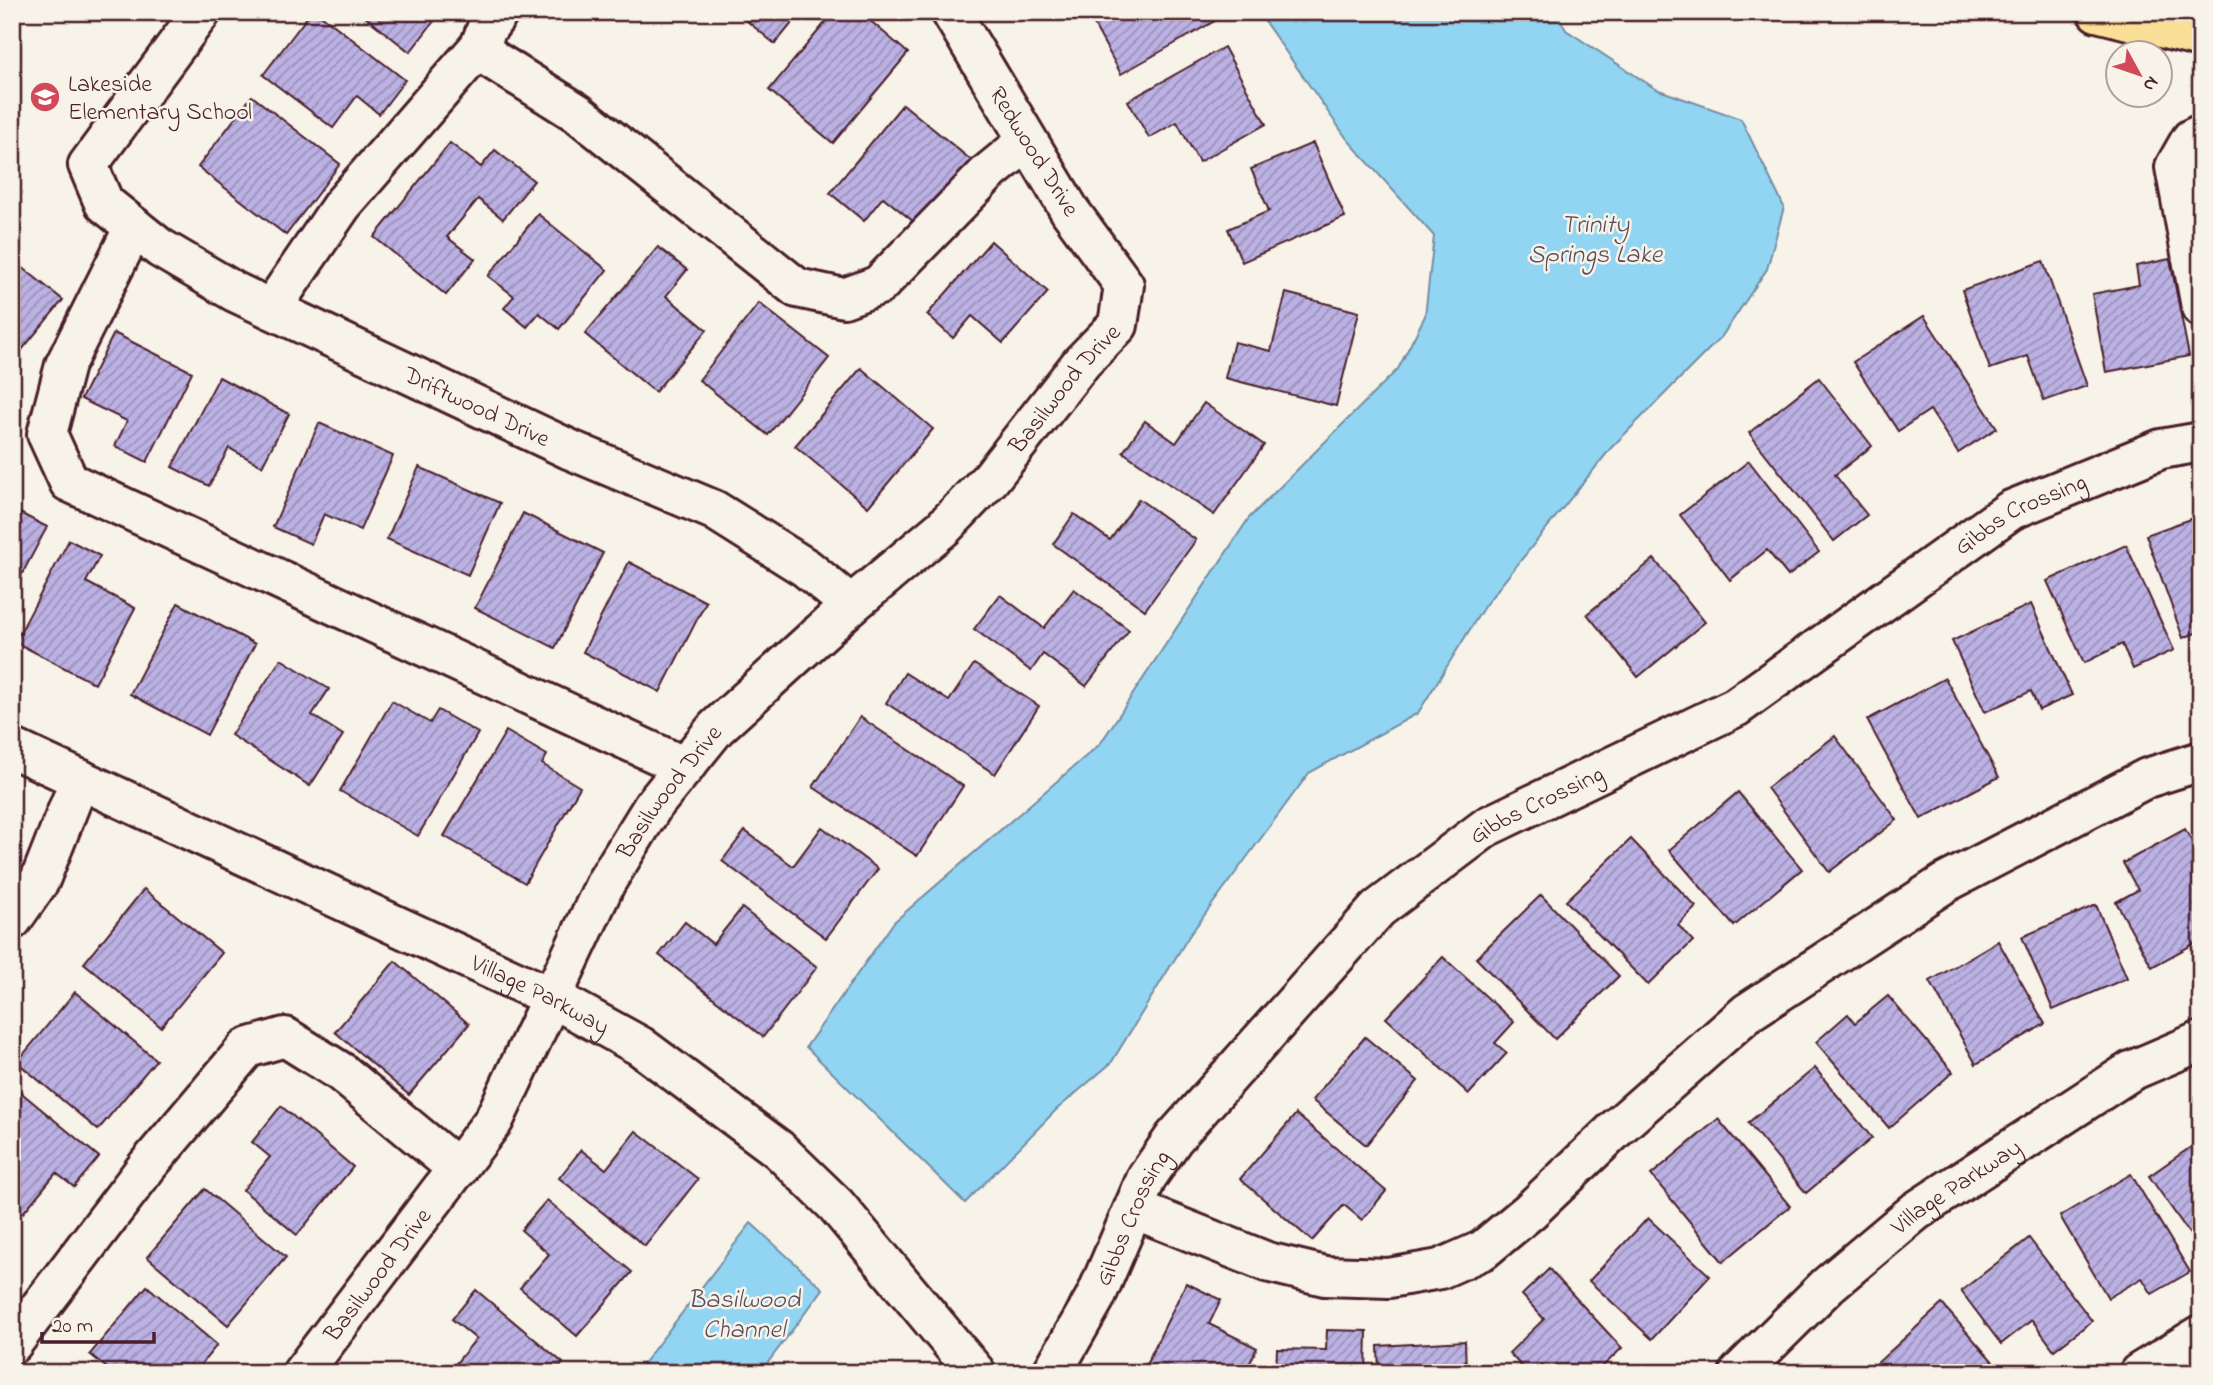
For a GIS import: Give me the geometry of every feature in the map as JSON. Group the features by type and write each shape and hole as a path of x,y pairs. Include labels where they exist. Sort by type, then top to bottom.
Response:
{"main road":[{"path":"2113,14 2201,38"}],"street":[{"name":"Driftwood Drive","path":"201,12 88,165 104,203 160,248 235,292 571,450 714,510 806,568 851,606"},
{"path":"271,309 342,205 480,46 486,30 499,12"},
{"name":"Redwood Drive","path":"951,12 1026,142 1070,211 1124,285"},
{"path":"480,46 493,60 579,114 797,289 844,298 879,285 988,173 1026,142"},
{"path":"2201,134 2191,139 2175,167 2201,307"},
{"path":"134,227 65,365 47,434 69,482 685,766"},
{"name":"Basilwood Drive","path":"302,1373 494,1120 606,881 653,806 716,728 851,606 943,528 991,478 1082,362 1118,325 1124,285"},
{"name":"Gibbs Crossing","path":"1052,1373 1096,1296 1147,1177 1174,1138 1378,909 1488,826 1736,707 2011,510 2161,449 2201,442"},
{"name":"Village Parkway","path":"12,748 551,997 640,1046 778,1149 836,1205 976,1373"},
{"path":"1134,1209 1267,1262 1325,1276 1389,1278 1440,1269 1483,1250 1530,1211 1619,1126 1747,1013 1945,883 2147,778 2201,761"},
{"path":"12,920 40,880 80,779"},
{"path":"12,1344 148,1164 247,1048 285,1037 341,1072 458,1169"},
{"name":"Village Parkway","path":"1739,1373 1828,1285 1916,1211 2131,1071 2201,1041"},
{"path":"2139,1373 2201,1335"}],"water":[{"name":"Trinity Springs Lake","path":"1258,12 1556,12 1566,30 1656,89 1741,119 1784,207 1767,269 1722,336 1611,448 1485,605 1418,713 1309,773 1189,936 1111,1063 1056,1110 965,1203 806,1047 894,922 1100,744 1249,518 1398,369 1425,316 1434,236 1347,139"},
{"name":"Basilwood Channel","path":"751,1223 823,1289 760,1373 636,1373"}],"building":[{"path":"311,12 317,12 405,80 379,114 357,96 333,128 263,75"},
{"path":"359,12 441,12 410,52"},
{"path":"736,12 801,12 775,44"},
{"path":"834,12 860,12 908,53 833,143 769,90"},
{"path":"1087,12 1229,12 1229,13 1121,74"},
{"path":"1224,47 1266,124 1199,162 1177,122 1149,138 1128,101"},
{"path":"252,96 340,164 286,235 198,167"},
{"path":"903,104 972,161 919,226 883,197 864,221 830,193"},
{"path":"450,143 481,167 495,150 534,181 503,219 478,199 447,237 475,259 446,295 374,237"},
{"path":"1313,143 1345,217 1242,262 1228,229 1269,211 1251,169"},
{"path":"538,214 607,270 559,329 539,313 527,327 504,308 514,296 488,276"},
{"path":"991,241 1048,292 1003,343 972,316 953,338 927,315"},
{"path":"658,247 687,270 666,296 707,330 655,392 585,334"},
{"path":"12,259 63,300 12,362"},
{"path":"2170,259 2189,356 2106,372 2092,294 2139,285 2136,266"},
{"path":"2043,261 2087,386 2044,401 2028,356 1990,369 1962,290"},
{"path":"1286,293 1359,312 1336,406 1225,378 1234,342 1271,351"},
{"path":"759,303 829,358 768,435 699,380"},
{"path":"1924,316 1997,428 1958,453 1930,410 1898,431 1853,362"},
{"path":"114,333 192,372 147,462 115,446 127,421 81,399"},
{"path":"861,368 933,429 868,507 795,446"},
{"path":"219,377 289,414 262,466 229,448 209,486 172,467"},
{"path":"1819,378 1872,446 1835,475 1867,515 1834,541 1749,433"},
{"path":"1204,403 1264,445 1214,515 1123,452 1145,421 1176,443"},
{"path":"319,423 393,456 360,530 324,514 311,544 273,527"},
{"path":"1749,461 1819,552 1788,576 1767,550 1730,580 1680,515"},
{"path":"419,467 500,503 468,575 387,539"},
{"path":"1139,499 1196,540 1145,610 1053,544 1074,514 1110,540"},
{"path":"12,509 47,527 12,593"},
{"path":"523,513 603,553 555,648 475,608"},
{"path":"2201,515 2201,631 2183,638 2146,535"},
{"path":"69,540 100,556 86,582 135,608 95,684 15,642"},
{"path":"2126,545 2174,650 2133,669 2122,644 2084,663 2047,581"},
{"path":"1654,559 1705,622 1638,677 1587,614"},
{"path":"629,562 706,602 660,692 583,652"},
{"path":"1074,589 1129,630 1086,686 1043,654 1031,671 974,629 1000,595 1044,628"},
{"path":"178,603 255,644 207,735 130,694"},
{"path":"2031,604 2072,695 2039,710 2031,691 1985,712 1952,641"},
{"path":"281,659 329,689 312,715 343,735 310,786 231,735"},
{"path":"974,664 1039,706 995,774 886,703 905,673 949,701"},
{"path":"1945,678 1999,777 1921,819 1867,720"},
{"path":"392,701 430,723 438,710 478,733 418,836 340,791"},
{"path":"860,717 963,786 917,856 813,787"},
{"path":"506,731 547,755 542,764 580,787 525,883 444,836"},
{"path":"1835,736 1897,820 1829,872 1767,788"},
{"path":"1738,792 1802,869 1734,926 1669,850"},
{"path":"822,827 878,869 826,938 722,861 745,831 793,866"},
{"path":"2185,829 2201,858 2201,940 2152,967 2116,902 2138,890 2123,863"},
{"path":"1631,839 1696,907 1678,925 1693,941 1648,985 1566,901"},
{"path":"144,889 222,953 161,1027 84,963"},
{"path":"1541,895 1619,976 1555,1039 1476,958"},
{"path":"2096,905 2127,978 2053,1010 2022,937"},
{"path":"742,908 817,967 763,1037 659,955 685,922 713,944"},
{"path":"1998,941 2045,1024 1976,1064 1930,981"},
{"path":"1443,957 1514,1022 1495,1043 1507,1053 1469,1094 1386,1018"},
{"path":"395,961 469,1024 409,1095 335,1032"},
{"path":"75,992 156,1060 98,1130 17,1062"},
{"path":"1888,996 1953,1072 1889,1128 1816,1042 1848,1014 1855,1023"},
{"path":"1365,1037 1418,1081 1366,1145 1312,1100"},
{"path":"1815,1068 1872,1138 1806,1193 1748,1123"},
{"path":"12,1085 99,1157 74,1187 56,1173 23,1213 12,1204"},
{"path":"281,1106 353,1167 297,1235 243,1190 270,1157 252,1142"},
{"path":"1296,1114 1386,1191 1362,1220 1344,1205 1312,1241 1240,1179"},
{"path":"1718,1119 1790,1206 1723,1262 1651,1175"},
{"path":"636,1131 698,1179 645,1246 559,1178 581,1150 606,1169"},
{"path":"2201,1140 2201,1250 2149,1176"},
{"path":"2131,1174 2190,1272 2152,1294 2142,1278 2108,1298 2060,1216"},
{"path":"205,1189 286,1257 228,1325 147,1257"},
{"path":"547,1200 632,1272 577,1336 520,1288 549,1254 521,1230"},
{"path":"1648,1218 1710,1276 1652,1339 1589,1281"},
{"path":"2029,1238 2092,1321 2054,1350 2032,1320 2001,1344 1961,1291"},
{"path":"1549,1269 1622,1348 1596,1373 1528,1373 1509,1353 1544,1319 1522,1295"},
{"path":"1186,1283 1221,1300 1209,1324 1257,1348 1245,1373 1142,1373"},
{"path":"147,1286 217,1345 194,1373 113,1373 90,1354"},
{"path":"476,1290 563,1363 555,1373 448,1373 476,1339 452,1319"},
{"path":"1942,1304 2003,1373 1882,1373 1875,1365"},
{"path":"1327,1330 1367,1331 1366,1373 1276,1373 1277,1349 1326,1350"},
{"path":"1465,1341 1466,1373 1379,1373 1378,1346"}],"place":[{"name":"Lakeside Elementary School","path":"45,97"}]}
